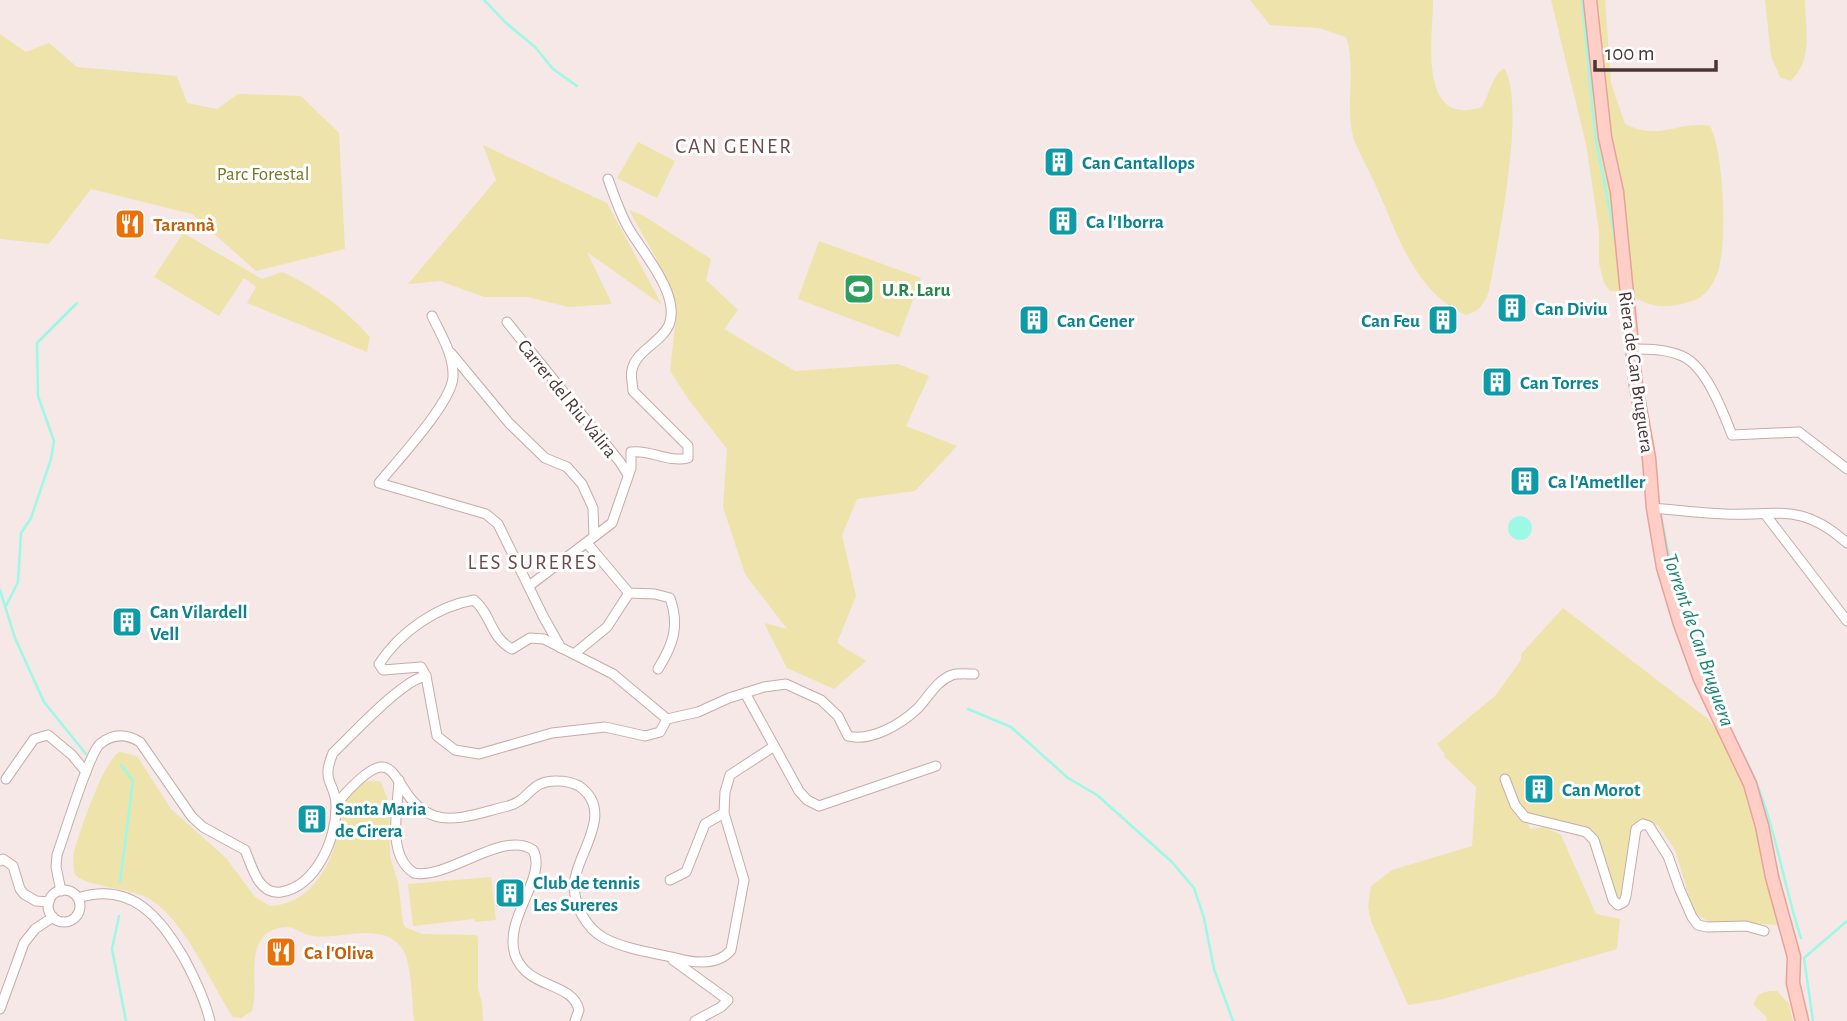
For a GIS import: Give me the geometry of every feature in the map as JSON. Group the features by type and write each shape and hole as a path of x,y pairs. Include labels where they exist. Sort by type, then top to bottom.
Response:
{"street":[{"name":"Riera de Can Bruguera","path":"1590,0 1605,137 1617,192 1632,349 1663,567 1700,679 1750,784 1794,957 1793,983 1802,1021"},
{"path":"529,586 612,523 631,468 631,452 641,451 680,460 688,458 688,446 633,391 632,369 639,356 660,338 668,326 672,312 666,292 653,265 627,226 608,179"},
{"path":"432,316 449,351 509,422 545,458 567,467 582,484 593,508 590,540 629,593"},
{"name":"Carrer del Riu Valira","path":"506,322 628,475"},
{"path":"1632,349 1656,349 1685,356 1703,375 1719,402 1732,435 1798,432 1847,469"},
{"path":"449,351 453,377 448,396 379,483 486,514 498,524 561,648"},
{"path":"1653,508 1727,514 1788,512 1830,528 1847,543"},
{"path":"1765,514 1847,621"},
{"path":"574,654 607,627 629,593"},
{"path":"629,593 655,594 670,598 673,605 675,637 658,669"},
{"path":"667,719 613,674 544,639 530,638 512,649 499,642 481,605 474,600 442,609 419,623 386,653 379,664 383,670 421,667 430,694 430,713 437,736 454,750 479,754 552,733 605,727 645,736 660,732 667,719 698,712 745,693 786,684 821,700 838,716 848,736 855,738 891,728 919,708 928,694 952,675 974,674"},
{"path":"61,891 56,867 57,855 86,772 99,744 115,736 130,736 140,742 192,817 203,827 245,850 253,874 264,887 279,892 292,888 317,868 329,846 337,803 329,784 327,767 333,754 398,691 419,677 426,677"},
{"path":"745,693 799,791 807,800 819,806 936,766"},
{"path":"6,779 34,739 48,735 72,755 86,772"},
{"path":"337,803 369,770 383,767 391,770 418,807 432,815 450,818 515,804 539,783 560,781 579,786 589,797 594,813 593,831 574,883 575,897 584,919 595,932 609,940 669,957 709,961 726,957 731,950 744,880 724,813 725,792 730,775 773,747"},
{"path":"1505,779 1515,805 1525,817 1586,832 1594,840 1613,900 1618,905 1624,902 1626,896 1636,829 1643,824 1649,826 1668,856 1679,890 1698,925 1746,926 1764,931"},
{"path":"399,780 397,846 403,863 414,873 432,873 506,846 525,846 533,850 537,867 514,925 514,952 523,969 531,977 575,999 579,1010 575,1021"},
{"path":"670,880 686,872 705,824 724,813"},
{"path":"0,861 3,859 13,866 24,894 36,901 49,902"},
{"path":"70,891 78,898 80,910 73,919 61,921 52,917 49,902 52,895 70,891"},
{"path":"78,898 97,894 115,895 132,900 147,909 168,932 179,950 196,982 210,1020"},
{"path":"0,1009 24,943 35,929 52,917"},
{"path":"669,957 728,1000 721,1007 695,1021"}],"green space":[{"path":"1250,0 1433,0 1433,76 1438,92 1447,104 1461,110 1482,107 1493,81 1504,68 1510,86 1512,112 1508,176 1489,291 1478,309 1466,315 1449,306 1423,280 1403,247 1354,140 1346,37 1319,28 1270,25"},
{"path":"1551,0 1605,0 1611,83 1625,124 1649,131 1710,126 1719,156 1723,243 1716,277 1706,292 1697,299 1674,306 1655,305 1627,294 1610,291 1604,283 1599,263 1599,231 1586,144"},
{"path":"1765,0 1805,0 1805,54 1798,73 1790,81 1780,77 1771,56"},
{"name":"Parc Forestal","path":"0,34 26,52 49,43 77,67 177,76 187,103 217,109 238,94 301,96 339,133 345,249 256,271 192,214 91,189 49,244 0,239"},
{"path":"638,142 675,161 657,198 617,178"},
{"path":"483,145 607,203 662,305 587,252 612,304 569,307 527,297 484,297 440,281 408,284 496,180"},
{"path":"629,210 644,216 711,259 706,280 738,310 724,329 795,371 898,364 929,376 906,426 957,446 915,491 857,499 842,535 856,596 837,643 866,661 834,689 787,668 764,623 787,629 745,574 723,507 727,449 670,371 676,317 656,258"},
{"path":"183,233 262,279 282,272 318,292 340,308 370,337 367,352 247,303 256,287 244,278 219,316 154,277"},
{"name":"U.R. Laru","path":"819,241 921,278 899,337 798,299"},
{"path":"1563,608 1708,719 1723,741 1736,765 1755,817 1779,925 1713,924 1694,913 1675,850 1658,825 1636,824 1624,902 1618,905 1586,829 1526,818 1530,829 1545,827 1561,835 1596,914 1620,919 1617,949 1443,999 1408,1005 1371,921 1368,907 1371,886 1392,870 1472,846 1476,787 1444,756 1437,744 1495,696 1521,660 1521,654"},
{"path":"120,752 137,756 171,809 226,858 255,897 270,906 295,899 315,883 334,849 345,798 358,785 369,781 381,782 389,803 390,857 398,882 403,923 405,927 422,934 476,935 478,988 483,1021 414,1021 411,982 405,953 393,939 371,933 313,936 288,927 268,932 258,945 254,964 252,1011 241,1018 233,1017 186,937 163,909 142,895 87,881 75,874 74,853 86,814 107,767"},
{"path":"491,877 496,920 475,922 474,919 413,926 408,884"},
{"path":"1777,991 1789,1004 1793,1021 1766,1021 1767,1018 1754,1005 1762,993"}],"shaded area":[{"path":"1520,516 1529,519 1532,528 1529,537 1520,540 1511,537 1508,528 1511,519"}],"waterway":[{"path":"484,0 535,47 553,69 577,86"},
{"name":"Torrent de Can Bruguera","path":"1582,0 1595,135 1616,243"},
{"path":"6,606 18,582 21,533 31,518 51,459 54,441 38,396 37,343 77,303"},
{"name":"Torrent de Can Bruguera","path":"1660,511 1673,577 1716,699"},
{"path":"0,590 15,638 44,702 86,754"},
{"path":"968,709 1011,727 1068,778 1097,795 1172,862 1194,888 1204,918 1214,969 1233,1021"},
{"name":"Torrent de Can Bruguera","path":"1738,746 1750,768 1768,815 1801,938"},
{"path":"120,882 133,781 121,765"},
{"path":"119,916 112,949 126,1021"},
{"name":"Torrent de Can Bruguera","path":"1813,1021 1804,958 1847,921"}],"place":[{"name":"Can Cantallops","path":"1059,162"},
{"name":"Ca l'Iborra","path":"1063,221"},
{"name":"Tarannà","path":"130,224"},
{"name":"U.R. Laru","path":"859,289"},
{"name":"Can Diviu","path":"1512,308"},
{"name":"Can Gener","path":"1034,320"},
{"name":"Can Feu","path":"1443,320"},
{"name":"Can Torres","path":"1497,382"},
{"name":"Ca l'Ametller","path":"1525,481"},
{"name":"Can Vilardell Vell","path":"127,622"},
{"name":"Can Morot","path":"1539,789"},
{"name":"Santa Maria de Cirera","path":"312,819"},
{"name":"Club de tennis Les Sureres","path":"510,893"},
{"name":"Ca l'Oliva","path":"281,952"}],"district":[{"name":"CAN GENER","path":"734,146"},
{"name":"LES SURERES","path":"533,562"}]}
